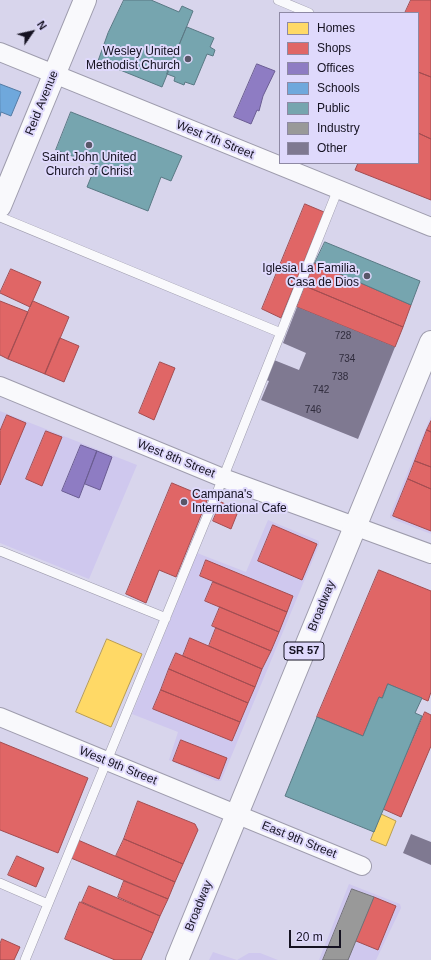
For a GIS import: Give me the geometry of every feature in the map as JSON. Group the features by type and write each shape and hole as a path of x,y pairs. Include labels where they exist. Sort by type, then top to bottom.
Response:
{"main road":[{"name":"Reid Avenue","path":"0,206 85,0"},
{"name":"Broadway","path":"177,960 431,342"}],"street":[{"name":"West 7th Street","path":"0,52 431,227"},
{"name":"West 8th Street","path":"0,386 223,478 431,554"},
{"name":"West 9th Street","path":"0,716 237,815"},
{"name":"East 9th Street","path":"237,815 362,866"}],"lane":[{"path":"278,0 307,12"},
{"path":"25,960 223,478 338,189"},
{"path":"0,218 281,333"},
{"path":"0,551 166,618"},
{"path":"0,883 48,904"}],"shaded area":[{"path":"0,411 137,465 89,579 0,543"},
{"path":"431,416 431,534 390,518 390,515"},
{"path":"268,520 319,541 319,545 221,781 216,781 169,760 178,732 132,714 197,553 246,572"},
{"path":"349,884 400,904 401,908 376,960 319,960"},
{"path":"213,952 237,960 209,960"},
{"path":"249,953 260,953 278,960 237,960"}],"building: Homes":[{"path":"107,639 142,654 111,727 76,712"},
{"path":"381,814 396,821 386,846 371,840"}],"building: Shops":[{"path":"411,0 431,0 431,77 419,72 419,12 405,12"},
{"path":"419,72 431,77 431,139 419,133"},
{"path":"419,133 431,139 431,200 355,170 358,164 419,164"},
{"path":"305,204 324,212 281,318 262,309"},
{"path":"315,263 411,305 403,327 305,286"},
{"path":"11,269 41,282 30,307 0,293"},
{"path":"305,286 403,327 395,347 297,307"},
{"path":"0,301 28,312 8,359 0,355"},
{"path":"33,301 69,317 45,374 8,359"},
{"path":"60,338 79,346 64,382 45,374"},
{"path":"160,362 175,368 154,420 139,413"},
{"path":"7,415 26,423 0,485 0,431"},
{"path":"431,421 431,432 427,430"},
{"path":"427,430 431,432 431,467 415,461"},
{"path":"46,431 62,437 42,486 26,479"},
{"path":"415,461 431,467 431,489 408,479"},
{"path":"408,479 431,489 431,531 393,516"},
{"path":"172,483 208,498 176,577 159,570 146,603 126,594"},
{"path":"221,502 234,508 233,512 237,514 231,529 213,521"},
{"path":"273,525 317,544 302,580 258,561"},
{"path":"206,560 293,596 287,612 200,576"},
{"path":"379,570 431,591 431,692 428,701 388,684 382,698 379,697 363,736 317,717"},
{"path":"213,582 287,612 279,632 205,601"},
{"path":"220,607 279,632 271,651 212,626"},
{"path":"216,628 271,651 262,669 209,646"},
{"path":"190,638 262,669 255,687 183,656"},
{"path":"176,653 255,687 248,703 169,669"},
{"path":"169,669 248,703 240,722 161,690"},
{"path":"161,690 240,722 232,741 153,709"},
{"path":"425,712 431,715 431,746 401,817 383,809"},
{"path":"181,740 227,758 219,779 173,761"},
{"path":"0,742 88,778 58,853 0,830"},
{"path":"138,801 195,824 198,830 183,864 124,839"},
{"path":"124,839 183,864 175,882 116,856"},
{"path":"78,840 175,882 168,899 71,858"},
{"path":"17,856 44,868 36,887 8,875"},
{"path":"124,881 168,899 160,916 118,897"},
{"path":"89,886 160,916 153,933 82,902"},
{"path":"374,897 396,906 378,950 356,941"},
{"path":"80,902 153,933 141,960 115,960 65,939"},
{"path":"2,939 20,947 14,960 0,960 0,944"}],"building: Offices":[{"path":"257,64 275,71 263,96 259,111 257,110 251,124 234,117"},
{"path":"81,445 97,451 79,498 62,491"},
{"path":"97,451 112,457 100,490 85,484"}],"building: Schools":[{"path":"0,84 21,92 11,116 1,112 0,116"}],"building: Public":[{"path":"124,0 151,0 179,12 182,6 193,11 162,87 98,61 108,33"},
{"path":"187,27 214,38 210,47 215,50 213,56 207,54 194,85 185,82 184,85 174,81 175,77 167,74"},
{"path":"71,112 182,156 171,181 161,177 148,211 87,187 96,165 56,150"},
{"path":"325,242 420,281 411,305 315,263"},
{"path":"388,684 422,698 415,713 422,716 374,832 285,796 317,717 363,736 379,697 382,698"}],"building: Industry":[{"path":"352,889 374,897 348,960 323,960"}],"building: Other":[{"path":"297,307 395,347 358,439 261,400 269,381 266,380 274,360 299,370 306,353 283,343"},
{"path":"411,834 431,842 431,865 403,853"}],"place":[{"name":"Wesley United Methodist Church","path":"188,59"},
{"name":"Saint John United Church of Christ","path":"89,145"},
{"name":"Iglesia La Familia, Casa de Dios","path":"367,276"},
{"name":"Campana's International Cafe","path":"184,502"}]}
